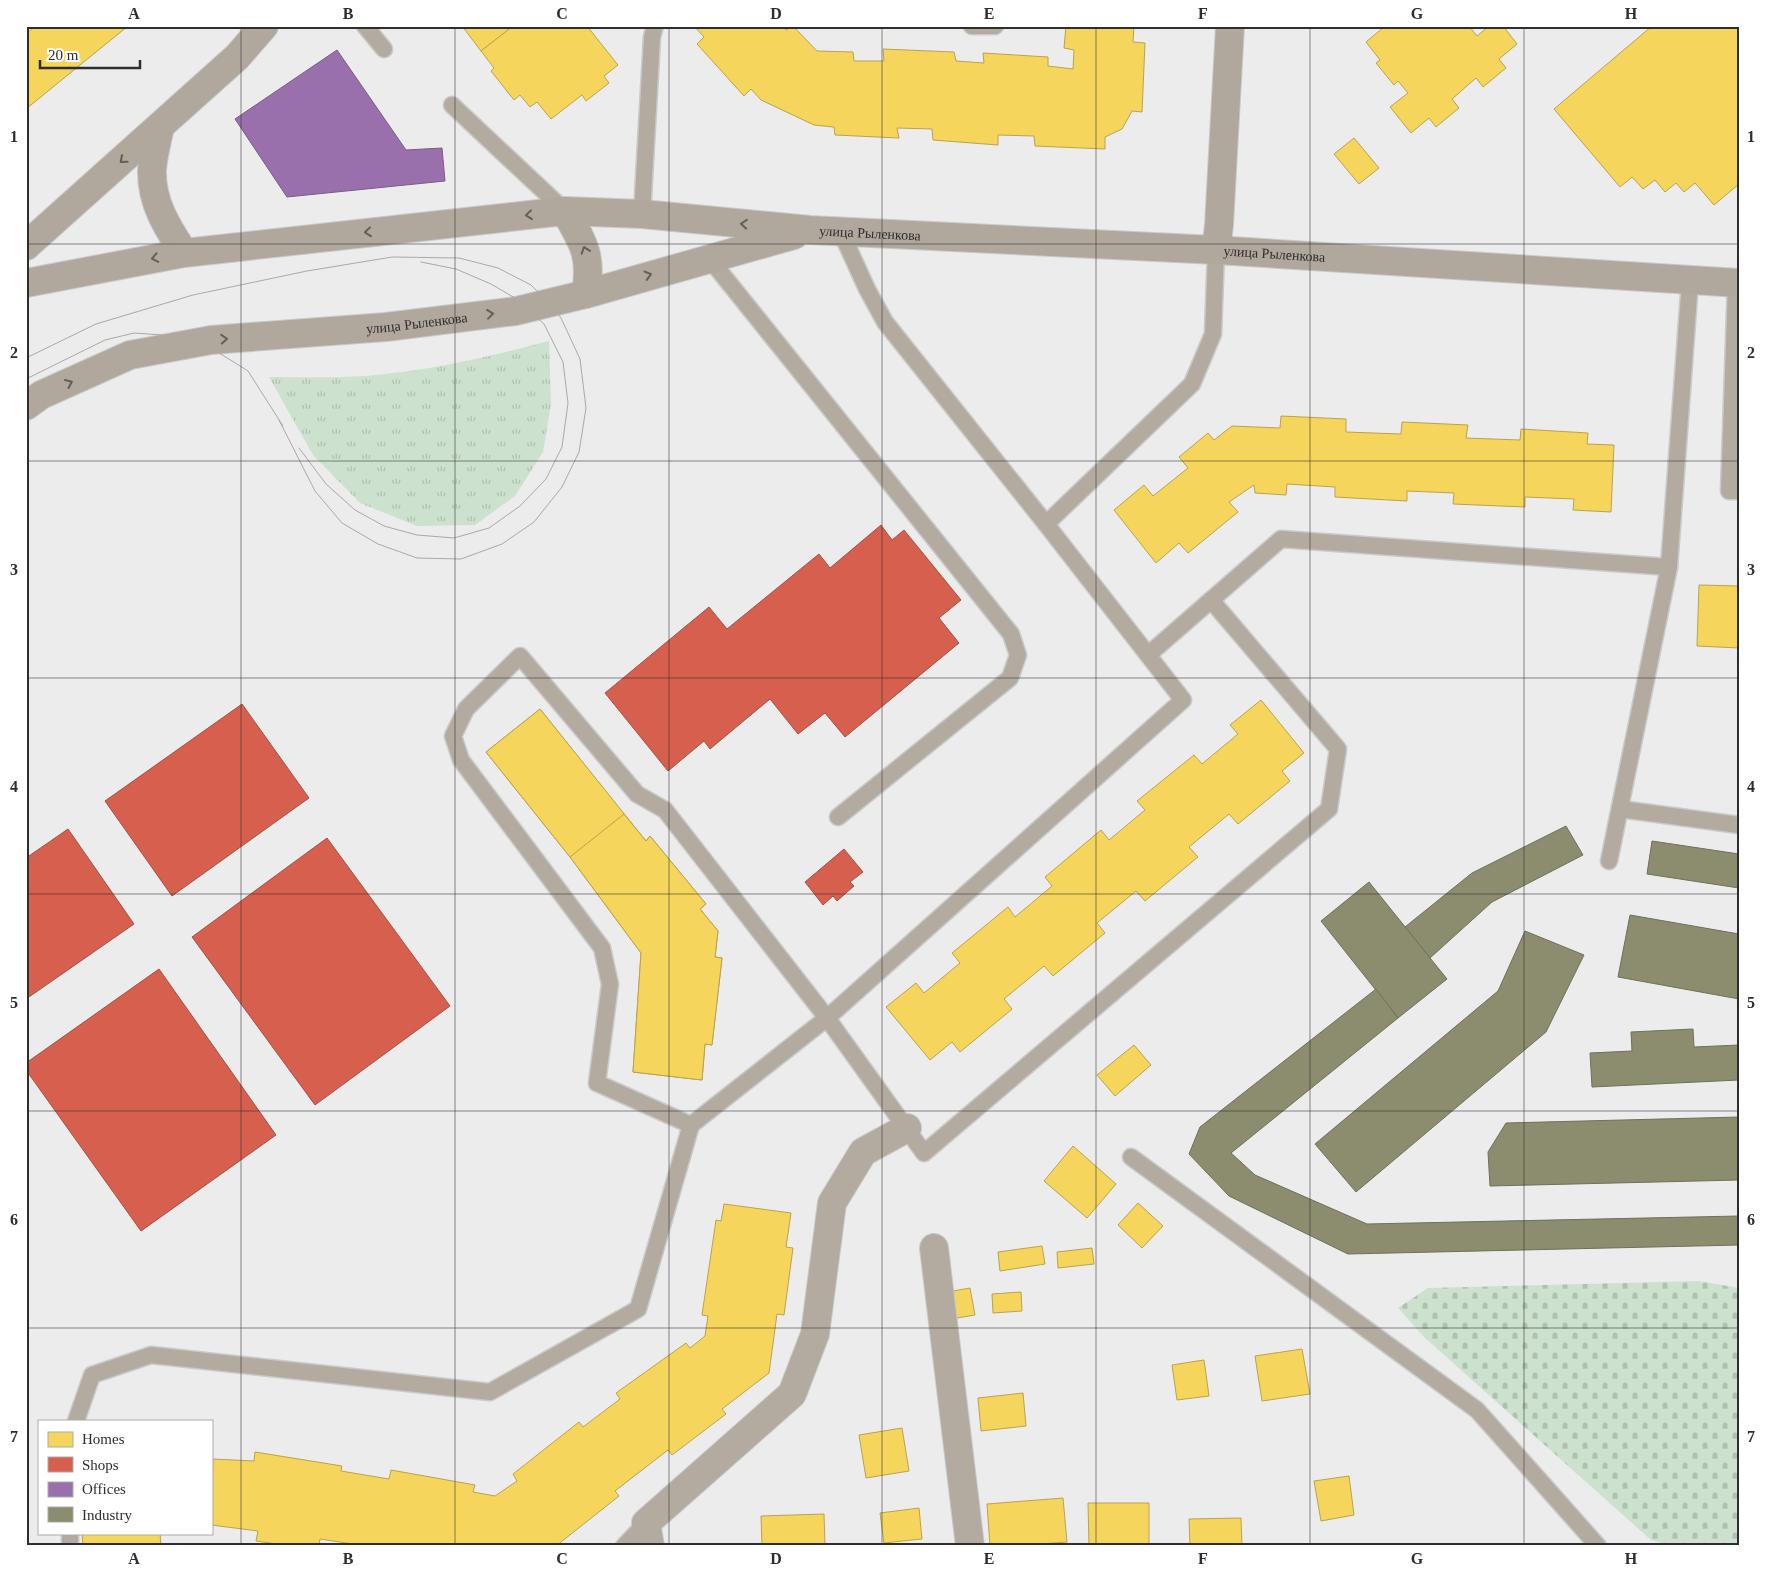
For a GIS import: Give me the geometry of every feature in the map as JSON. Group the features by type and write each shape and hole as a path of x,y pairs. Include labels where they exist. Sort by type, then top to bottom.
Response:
{"street":[{"path":"26,246 160,128 237,57 264,26"},
{"path":"1216,250 1230,26"},
{"path":"160,128 152,170 154,198 165,224 184,253"},
{"path":"565,211 587,253 589,273 586,294"},
{"name":"улица Рыленкова","path":"26,283 184,253 565,211 642,214 841,232 1216,250 1737,283"},
{"name":"улица Рыленкова","path":"26,406 41,395 130,355 211,340 386,327 516,311 586,294 810,230"},
{"path":"648,1534 792,1394 815,1334 832,1203 863,1152 907,1128"},
{"path":"934,1248 970,1546"}],"lane":[{"path":"365,26 384,49"},
{"path":"642,214 652,37 655,26"},
{"path":"972,26 995,26"},
{"path":"452,105 565,211"},
{"path":"76,1420 92,1375 151,1356 490,1392 638,1309 691,1125 827,1018 1183,700 1046,524 884,322 867,290 841,232"},
{"path":"1046,524 1192,384 1213,334 1216,250"},
{"path":"709,258 1011,634 1018,655 1010,678 838,817"},
{"path":"1609,861 1669,566 1690,280"},
{"path":"1737,283 1729,491 1739,491"},
{"path":"1148,655 1281,539 1669,566"},
{"path":"691,1125 597,1083 610,984 602,948 461,760 454,736 466,709 520,656 637,794 665,810 827,1018 924,1153 1329,809 1338,749 1211,600"},
{"path":"1620,809 1739,825"},
{"path":"1131,1157 1477,1410 1598,1546"},
{"path":"624,1546 648,1534"}],"green space":[{"path":"549,341 551,404 543,452 515,496 475,525 417,526 360,503 313,455 269,377 341,377 388,374 458,363"},
{"path":"1699,1281 1739,1288 1739,1546 1672,1546 1651,1540 1424,1337 1398,1308 1428,1288"}],"building: Homes":[{"path":"35,26 128,26 26,109 26,34"},
{"path":"462,26 513,26 481,51"},
{"path":"513,26 553,26 555,29 558,26 587,26 618,65 604,76 609,83 586,101 582,95 551,119 537,102 530,107 520,95 514,100 491,71 494,68 481,51"},
{"path":"694,26 783,26 786,30 793,26 817,51 853,52 854,61 884,61 883,49 954,52 956,61 984,63 983,53 1048,57 1048,66 1073,69 1074,50 1064,48 1066,26 1134,26 1133,42 1145,43 1142,112 1132,111 1122,129 1105,137 1105,149 1035,146 1034,136 998,135 998,145 933,140 932,129 897,128 899,138 835,135 834,127 814,125 761,100 751,89 744,96 697,44 704,37"},
{"path":"1385,26 1393,28 1395,26 1469,26 1477,36 1489,26 1503,26 1517,44 1499,59 1506,68 1483,87 1476,78 1452,99 1459,108 1436,127 1429,118 1411,133 1390,107 1408,93 1398,81 1394,85 1376,63 1380,60 1366,42"},
{"path":"1652,26 1739,26 1739,184 1714,205 1695,183 1684,192 1676,183 1665,192 1655,180 1643,189 1632,177 1620,187 1554,109"},
{"path":"1354,138 1379,168 1359,184 1334,154"},
{"path":"1281,416 1346,419 1346,432 1401,434 1402,422 1468,425 1466,438 1520,440 1521,429 1588,433 1587,444 1614,445 1611,512 1573,510 1574,499 1525,497 1525,507 1453,504 1454,493 1407,491 1407,501 1335,497 1335,487 1287,484 1286,495 1255,493 1254,485 1229,502 1238,512 1188,553 1179,543 1156,563 1114,510 1144,485 1153,496 1188,468 1179,457 1208,433 1214,440 1232,426 1280,428"},
{"path":"1699,585 1739,586 1739,648 1697,646"},
{"path":"1261,700 1304,753 1282,771 1290,781 1238,824 1229,814 1189,847 1198,857 1145,901 1136,891 1097,923 1105,933 1053,976 1044,966 1004,999 1012,1009 960,1052 952,1042 930,1060 886,1007 916,983 924,993 960,963 952,953 1008,907 1015,917 1052,886 1045,877 1101,830 1109,840 1145,810 1137,801 1194,755 1202,764 1238,734 1230,725"},
{"path":"540,709 624,814 570,857 486,752"},
{"path":"540,709 646,841 650,836 706,904 700,909 718,931 715,957 722,958 712,1045 705,1044 702,1080 633,1072 641,953 570,857 486,752"},
{"path":"624,814 646,841 650,836 706,904 700,909 718,931 715,957 722,958 712,1045 705,1044 702,1080 633,1072 641,953 570,857"},
{"path":"1134,1045 1151,1065 1115,1096 1097,1075"},
{"path":"1073,1146 1116,1184 1087,1218 1044,1181"},
{"path":"1138,1203 1163,1226 1142,1248 1118,1225"},
{"path":"724,1204 791,1213 786,1247 793,1248 784,1315 777,1314 769,1373 722,1409 726,1414 672,1455 668,1450 615,1491 619,1496 556,1546 366,1546 320,1539 319,1546 291,1546 256,1541 258,1531 212,1525 213,1459 254,1461 255,1452 342,1466 341,1471 389,1479 391,1470 475,1485 473,1492 495,1496 517,1481 513,1474 579,1422 583,1427 620,1399 616,1393 686,1343 690,1348 705,1336 708,1316 702,1315 716,1220 721,1221"},
{"path":"1042,1246 1045,1264 1000,1271 998,1252"},
{"path":"1092,1248 1094,1264 1058,1268 1057,1252"},
{"path":"970,1288 975,1315 951,1319 947,1292"},
{"path":"1021,1292 1022,1311 993,1313 992,1294"},
{"path":"1302,1349 1310,1394 1262,1401 1255,1356"},
{"path":"1204,1360 1209,1396 1177,1400 1172,1365"},
{"path":"1023,1393 1026,1426 981,1431 978,1398"},
{"path":"902,1428 909,1471 866,1478 859,1435"},
{"path":"1349,1476 1354,1515 1321,1521 1314,1481"},
{"path":"1063,1498 1067,1542 990,1546 987,1504"},
{"path":"1088,1503 1149,1503 1149,1546 1089,1546"},
{"path":"919,1508 922,1539 884,1543 880,1513"},
{"path":"824,1514 825,1546 762,1546 761,1516"},
{"path":"1241,1518 1242,1546 1190,1546 1189,1519"},
{"path":"82,1534 160,1534 161,1546 83,1546"}],"building: Shops":[{"path":"881,525 892,540 904,530 961,600 939,618 959,643 845,737 825,713 798,734 770,699 710,749 704,741 668,771 605,693 709,607 727,629 819,554 830,568"},
{"path":"242,704 309,798 172,896 105,801"},
{"path":"68,829 134,924 26,999 26,858"},
{"path":"327,838 450,1006 315,1105 192,937"},
{"path":"844,849 863,872 850,882 854,886 837,901 833,896 823,905 805,882"},
{"path":"159,969 276,1135 141,1231 26,1070 26,1063"}],"building: Offices":[{"path":"337,50 406,150 442,148 445,181 287,197 235,119"}],"building: Industry":[{"path":"1566,826 1583,855 1492,902 1430,958 1405,927 1472,873"},
{"path":"1652,841 1739,854 1739,888 1647,874"},
{"path":"1369,882 1447,979 1398,1018 1321,921"},
{"path":"1630,915 1739,934 1739,999 1618,977"},
{"path":"1525,931 1584,955 1546,1032 1356,1192 1315,1144 1498,991"},
{"path":"1376,989 1398,1018 1231,1153 1255,1175 1367,1224 1739,1216 1739,1245 1348,1254 1229,1196 1189,1154 1200,1127"},
{"path":"1693,1029 1694,1047 1739,1045 1739,1080 1592,1087 1590,1053 1632,1051 1631,1032"},
{"path":"1739,1117 1739,1180 1490,1186 1488,1152 1506,1123"}],"tram line":[{"path":"26,358 96,324 193,295 307,271 392,257 459,258 498,268 531,285 549,303 561,318 580,359 586,408 579,452 562,487 534,522 502,544 461,559 417,558 378,544 342,523 315,491 279,420"},
{"path":"299,448 326,484 355,510 384,526 417,535 454,538 489,528 520,506 546,479 562,447 568,403 563,362 544,324 515,298 491,284 456,269 421,262"},
{"path":"26,379 105,340 134,333 163,335 216,351 248,371 283,426"}]}
